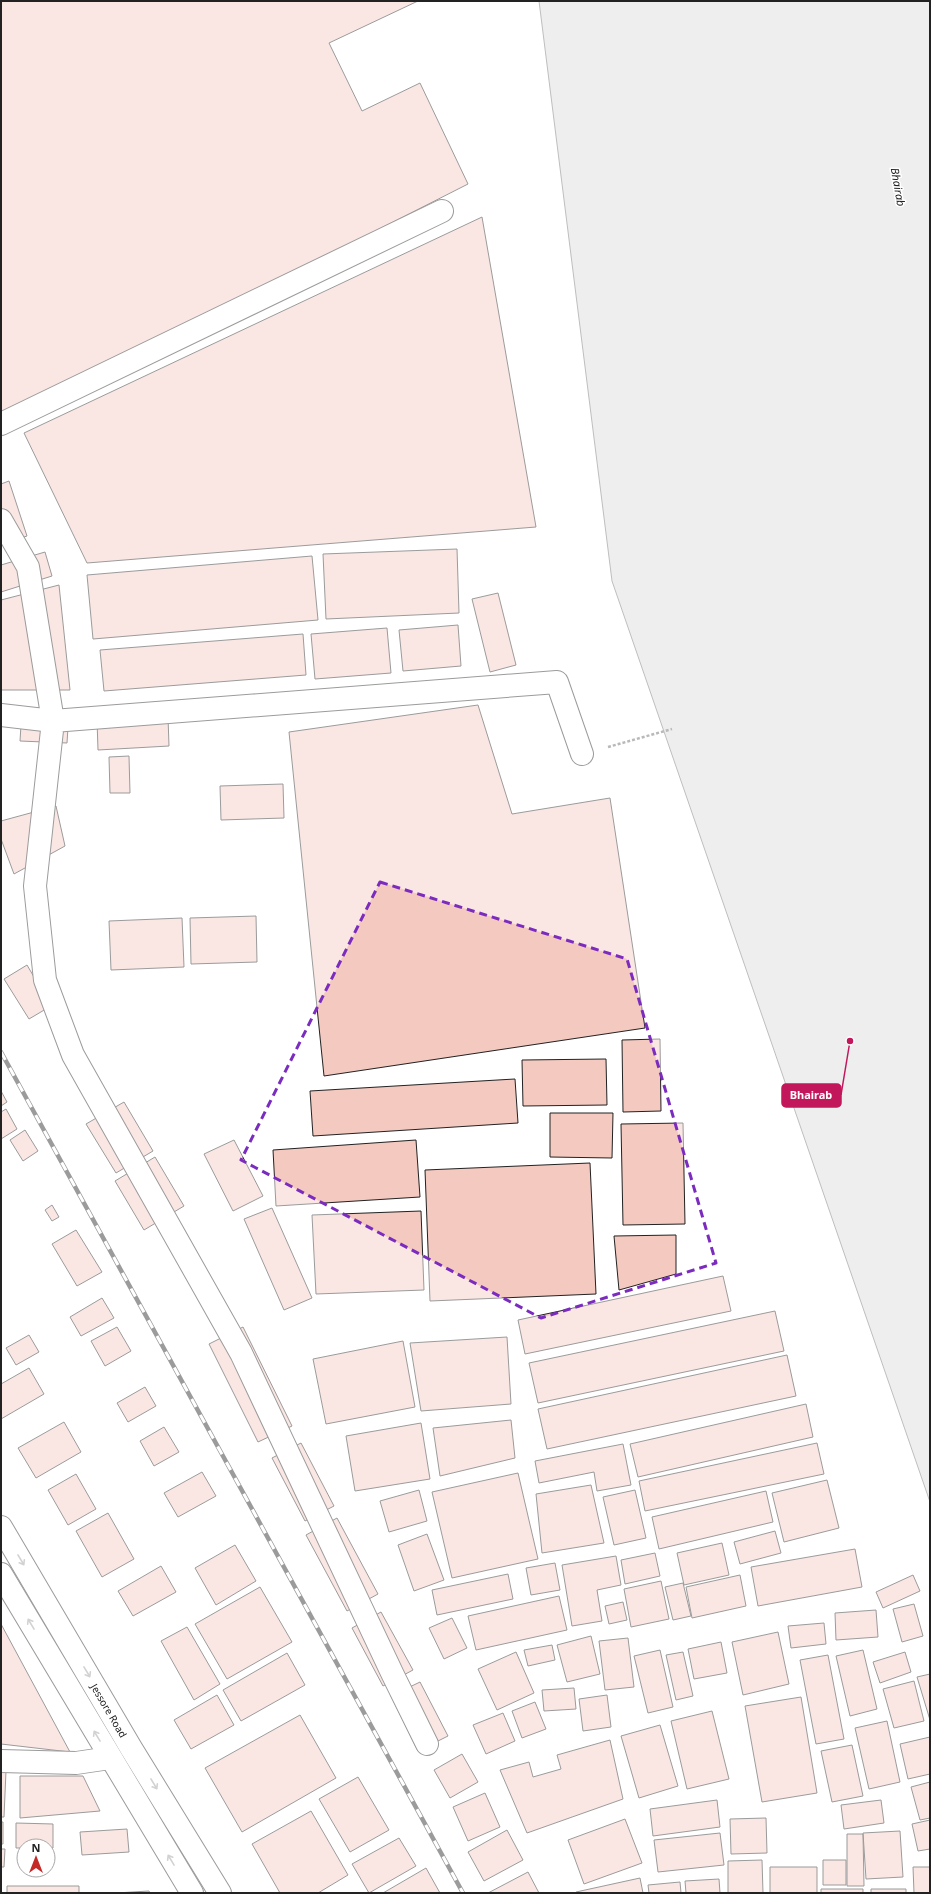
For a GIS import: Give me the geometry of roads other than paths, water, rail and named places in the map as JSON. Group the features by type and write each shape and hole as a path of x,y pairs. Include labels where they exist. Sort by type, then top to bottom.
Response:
{"main road":[{"path":"1,424 442,211"},
{"path":"1,520 28,567 53,721 35,886 45,980 73,1055 241,1353 427,1744"},
{"path":"1,715 53,721 557,682 582,754"},
{"name":"Jessore Road","path":"1,1527 131,1748 220,1893"},
{"path":"1,1574 192,1893"},
{"path":"1,1762 76,1763 110,1758"}],"water":[{"name":"Bhairab","path":"539,1 930,1 930,1502 612,581"}],"railway":[{"path":"1,1052 463,1893"}],"place":[{"name":"Bhairab","path":"850,1041"}]}
